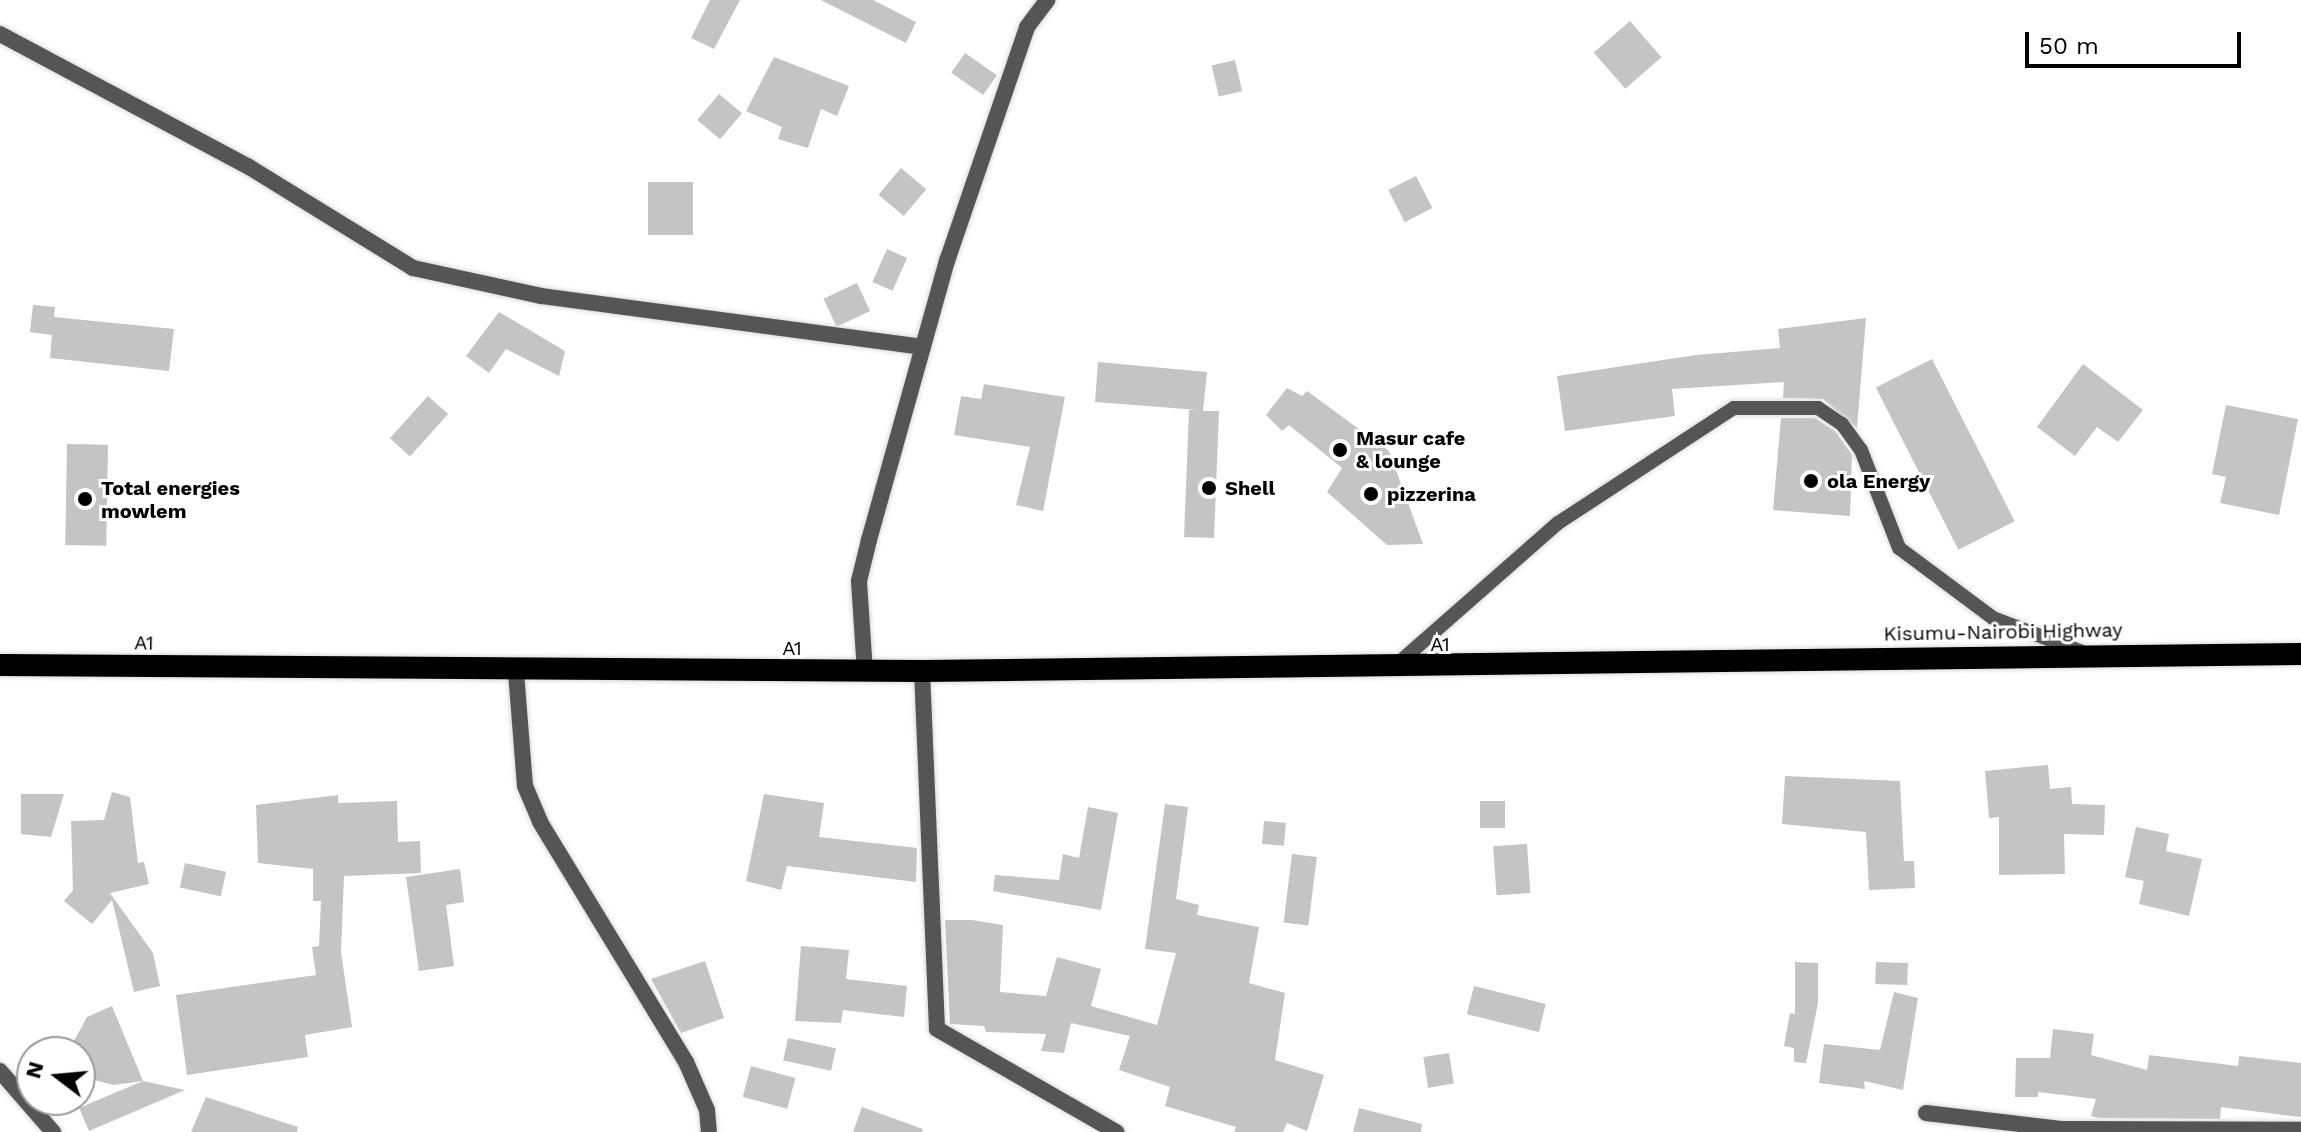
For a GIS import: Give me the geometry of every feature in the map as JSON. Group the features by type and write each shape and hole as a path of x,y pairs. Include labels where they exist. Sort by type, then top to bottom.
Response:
{"highway":[{"name":"Kisumu-Nairobi Highway","path":"1584,667 1705,660 2301,654"},
{"name":"A1","path":"0,665 516,672 1584,667"}],"street":[{"path":"865,672 859,581 947,261 1027,27 1047,0"},
{"path":"0,34 249,167 413,268 541,296 923,347"},
{"path":"922,671 937,1029 1116,1132"},
{"path":"516,672 530,798 686,1062 707,1110 709,1132"},
{"path":"0,1071 53,1132"},
{"path":"1926,1113 2063,1129 2301,1130"}],"lane":[{"path":"1392,668 1558,523 1734,408 1818,408 1842,424 1861,450 1899,548 1993,618 2090,655"}],"building":[{"path":"710,0 740,0 714,49 691,38"},
{"path":"821,0 873,0 916,22 906,43"},
{"path":"1630,21 1661,57 1625,89 1594,52"},
{"path":"965,53 997,75 983,95 951,73"},
{"path":"774,57 849,86 837,116 821,109 808,148 778,139 782,127 746,111"},
{"path":"1235,60 1242,91 1219,97 1212,65"},
{"path":"719,94 742,113 720,139 697,120"},
{"path":"901,168 926,189 904,216 879,195"},
{"path":"1416,176 1432,208 1405,222 1388,190"},
{"path":"648,182 693,182 693,235 648,235"},
{"path":"887,249 907,258 892,291 872,282"},
{"path":"857,283 870,311 837,327 823,299"},
{"path":"33,305 55,307 54,317 174,329 169,371 50,358 52,335 30,332"},
{"path":"499,312 565,351 559,376 506,349 489,373 466,356"},
{"path":"1866,318 1857,428 1823,399 1783,398 1784,382 1672,389 1675,416 1565,431 1557,376 1696,355 1780,348 1778,329"},
{"path":"1932,359 2015,521 1958,550 1876,388"},
{"path":"1098,362 1207,372 1203,411 1219,411 1214,538 1184,537 1189,410 1198,410 1095,402"},
{"path":"2083,364 2143,410 2118,442 2097,427 2075,456 2037,427"},
{"path":"984,384 1065,397 1043,511 1016,505 1030,447 954,435 961,396 981,399"},
{"path":"1287,388 1302,396 1307,391 1389,451 1423,544 1387,545 1327,492 1342,468 1289,425 1282,431 1266,415"},
{"path":"428,396 448,414 410,456 390,438"},
{"path":"2226,405 2298,419 2279,515 2220,503 2226,477 2212,474"},
{"path":"1781,418 1815,418 1835,431 1852,455 1850,516 1773,510"},
{"path":"67,444 108,445 106,546 65,545"},
{"path":"2048,765 2050,789 2071,787 2072,804 2105,805 2104,835 2064,834 2065,874 1999,875 1999,817 1989,818 1985,771"},
{"path":"1785,776 1900,781 1904,861 1914,861 1915,888 1869,890 1866,832 1782,824"},
{"path":"112,792 130,797 138,863 144,862 149,884 110,893 153,953 160,986 134,992 112,900 92,924 64,901 73,890 71,821 104,820"},
{"path":"21,794 64,794 51,837 21,834"},
{"path":"764,794 824,803 819,837 917,848 916,882 787,866 781,890 746,881"},
{"path":"338,795 338,803 397,801 398,842 420,841 421,873 344,876 341,952 352,1027 305,1035 308,1057 187,1075 176,995 316,975 312,947 319,946 321,901 313,901 313,869 258,863 256,805"},
{"path":"1480,801 1505,801 1505,828 1480,828"},
{"path":"1165,804 1188,807 1176,899 1199,905 1197,915 1259,927 1249,983 1285,993 1275,1060 1324,1075 1307,1131 1287,1123 1283,1132 1234,1132 1236,1127 1165,1106 1170,1087 1119,1070 1130,1036 1071,1023 1064,1053 1041,1051 1046,1034 986,1032 984,1026 950,1024 945,920 1003,925 1000,992 1046,996 1057,957 1101,969 1091,1006 1157,1025 1176,953 1145,949"},
{"path":"1088,807 1118,813 1101,910 993,891 995,875 1059,880 1063,854 1079,858"},
{"path":"1264,821 1286,823 1284,846 1262,844"},
{"path":"2136,827 2169,834 2166,851 2202,859 2189,916 2139,904 2144,881 2125,877"},
{"path":"1527,844 1530,893 1497,895 1493,846"},
{"path":"1292,854 1317,857 1308,926 1284,922"},
{"path":"185,863 226,872 221,896 180,887"},
{"path":"460,869 464,902 446,905 454,966 419,971 406,877"},
{"path":"801,946 849,950 846,979 907,986 904,1017 843,1010 841,1023 795,1021"},
{"path":"705,961 724,1018 681,1033 651,979"},
{"path":"1795,962 1818,963 1818,1003 1806,1063 1794,1062 1794,1048 1784,1046 1790,1013 1795,1014"},
{"path":"1876,962 1908,963 1907,985 1875,984"},
{"path":"1474,986 1546,1004 1539,1032 1467,1014"},
{"path":"1894,992 1918,998 1903,1090 1864,1081 1865,1089 1819,1083 1824,1044 1880,1050"},
{"path":"112,1006 143,1081 113,1085 96,1080 96,1036 77,1036 87,1017"},
{"path":"2053,1029 2094,1034 2091,1055 2147,1070 2149,1055 2238,1066 2239,1056 2301,1063 2301,1117 2221,1107 2220,1119 2099,1118 2091,1116 2096,1099 2038,1092 2038,1097 2015,1097 2016,1058 2050,1058"},
{"path":"788,1038 836,1048 831,1071 783,1060"},
{"path":"1449,1053 1454,1084 1428,1088 1423,1057"},
{"path":"751,1066 795,1078 787,1109 743,1097"},
{"path":"143,1081 185,1090 89,1131 82,1116 96,1116 96,1101"},
{"path":"206,1097 298,1127 297,1132 191,1132"},
{"path":"862,1107 923,1129 922,1132 853,1132"},
{"path":"1359,1108 1422,1124 1421,1132 1353,1132"}],"place":[{"name":"Masur cafe & lounge","path":"1340,450"},
{"name":"ola Energy","path":"1811,481"},
{"name":"Shell","path":"1209,488"},
{"name":"pizzerina","path":"1371,494"},
{"name":"Total energies mowlem","path":"85,499"}]}
